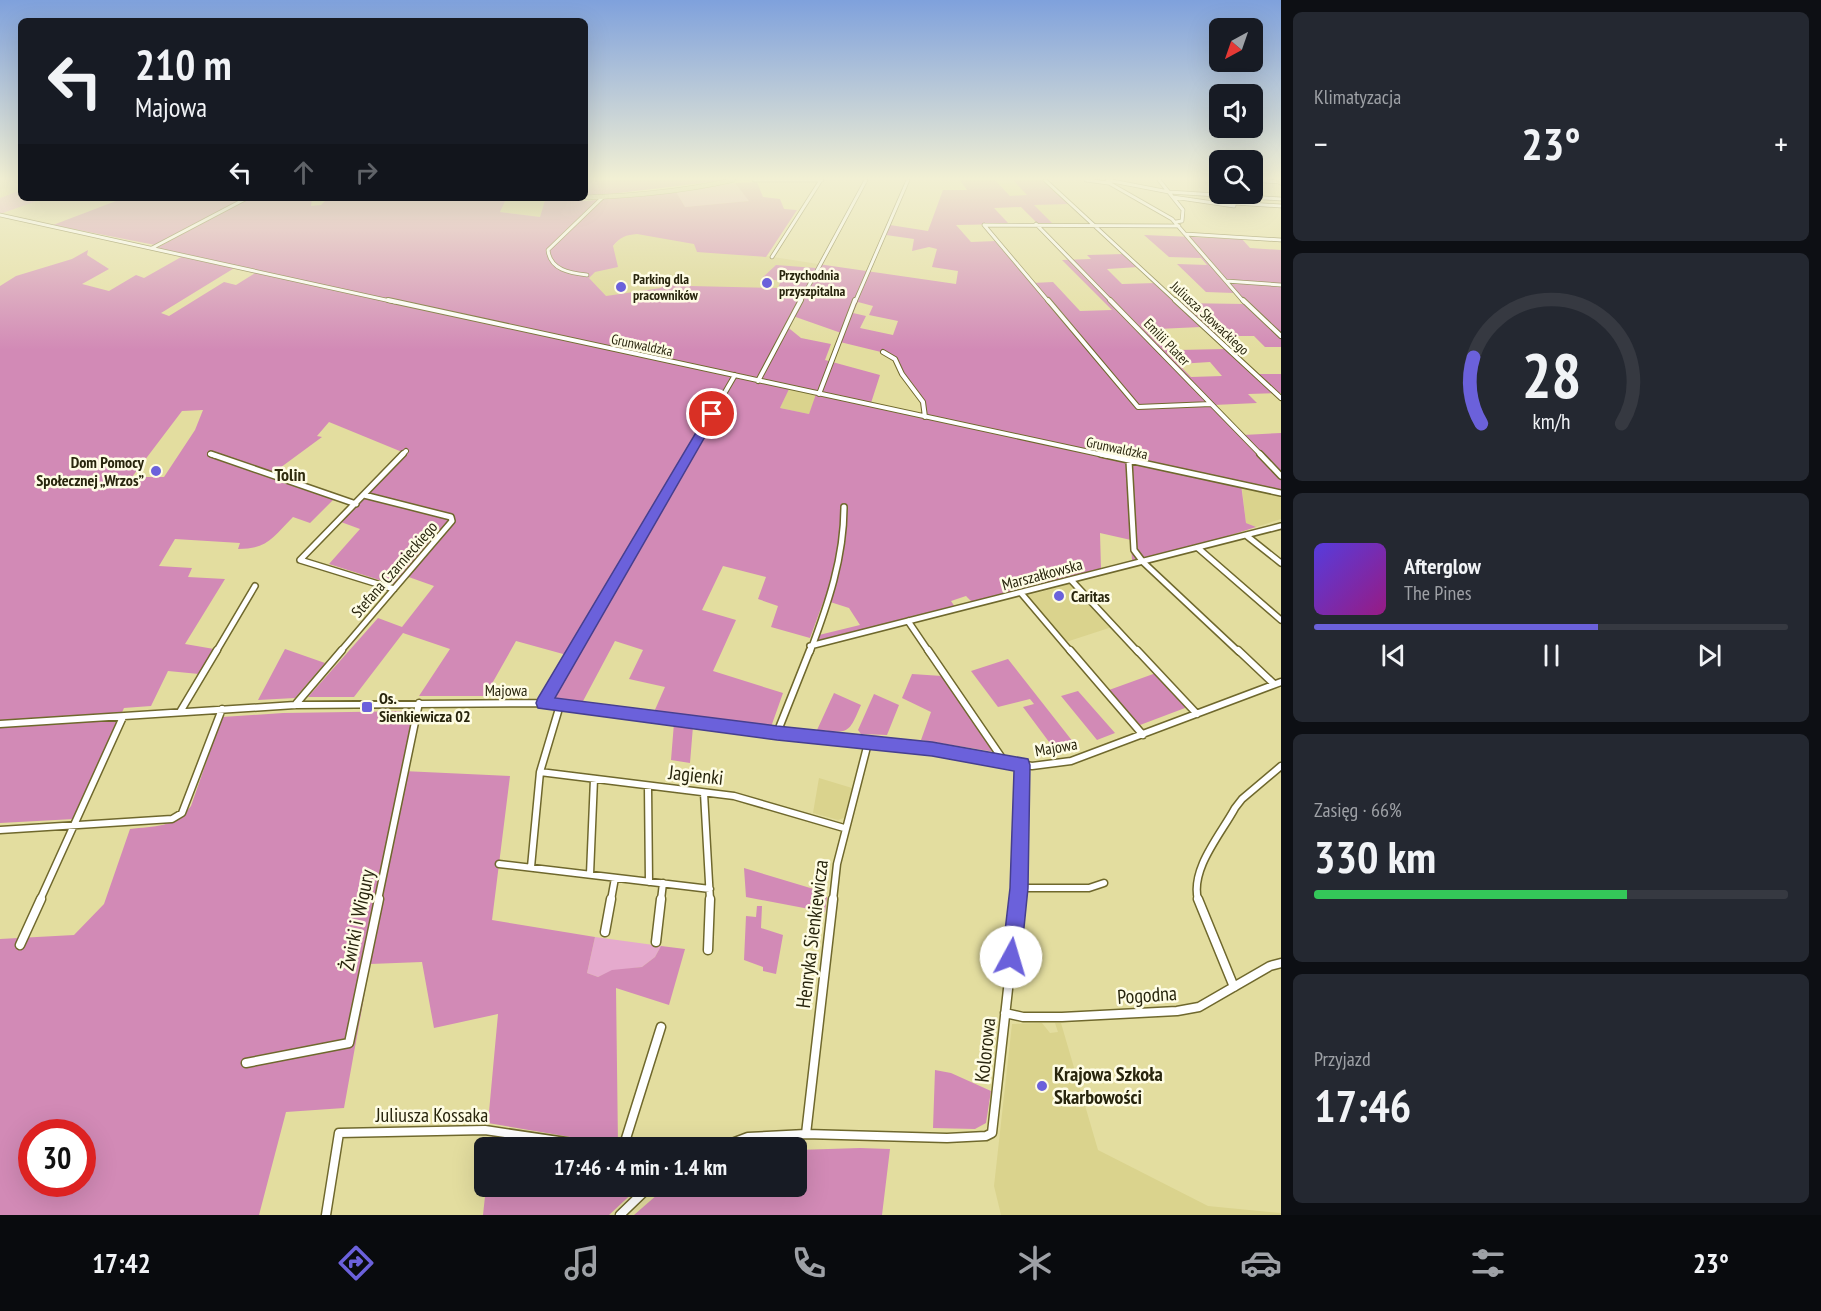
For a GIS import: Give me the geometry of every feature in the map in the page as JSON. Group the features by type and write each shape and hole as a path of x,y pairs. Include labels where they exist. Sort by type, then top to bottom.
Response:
{"street":[{"name":"Grunwaldzka","path":"100,237 1281,493"},
{"path":"152,248 173,237"},
{"path":"562,237 548,250 552,264 570,272 587,275"},
{"path":"772,257 785,237"},
{"path":"758,381 836,237"},
{"path":"819,394 850,313 883,237"},
{"path":"994,237 1138,406 1211,405"},
{"name":"Emilii Plater","path":"1048,237 1281,476"},
{"name":"Juliusza Słowackiego","path":"1107,237 1281,398"},
{"path":"1187,237 1250,309 1281,336"},
{"path":"1228,237 1281,240"},
{"path":"1225,281 1281,285"},
{"path":"883,352 895,359 902,374 923,402 925,417"},
{"path":"544,703 735,375"},
{"path":"394,590 300,560 406,451"},
{"path":"210,454 356,504"},
{"path":"1129,461 1134,550 1143,562 1277,683"},
{"name":"Stefana Czarnieckiego","path":"296,705 452,521 451,517 364,495"},
{"path":"777,733 832,585 843,544 844,507"},
{"name":"Marszałkowska","path":"810,646 1281,526"},
{"path":"1247,536 1281,563"},
{"path":"1198,548 1281,620"},
{"path":"1071,580 1197,714"},
{"path":"180,712 255,586"},
{"path":"1021,594 1143,735"},
{"path":"908,621 1004,761"},
{"name":"Majowa","path":"0,724 296,705 544,703 777,733 932,749 1022,765 1042,765 1071,761 1277,683"},
{"name":"Żwirki i Wigury","path":"246,1063 349,1043 419,703"},
{"path":"531,867 540,772 560,705"},
{"path":"0,831 172,819 182,813 222,709"},
{"path":"20,945 123,717"},
{"name":"Henryka Sienkiewicza","path":"806,1134 837,864 844,828 868,742"},
{"name":"Kolorowa","path":"806,1134 851,1137 975,1137 992,1132 1019,888 1022,765"},
{"path":"1234,987 1216,948 1195,889 1200,873 1235,808 1242,799 1281,766"},
{"name":"Jagienki","path":"540,772 734,796 844,828"},
{"path":"590,874 594,779"},
{"path":"648,786 649,882"},
{"path":"704,793 710,889 708,950"},
{"path":"499,864 710,889"},
{"path":"605,932 615,878"},
{"path":"656,942 663,883"},
{"path":"1019,888 1089,888 1104,883"},
{"name":"Pogodna","path":"1005,1013 1023,1017 1062,1017 1177,1011 1199,1006 1270,966 1281,963"},
{"path":"626,1137 661,1027"},
{"name":"Juliusza Kossaka","path":"326,1215 339,1133 485,1130 532,1137"},
{"path":"748,1137 806,1134"},
{"path":"620,1215 639,1197"}],"shaded area":[{"path":"113,237 171,237 155,245"},
{"path":"178,237 625,237 613,246 618,267 595,272 589,278 606,296 661,288 667,281 691,286 778,288 781,281 762,278 776,265 816,268 818,264 956,284 958,271 932,267 937,249 929,247 912,251 914,239 898,237 966,237 971,242 996,241 1032,283 1053,282 1080,311 1112,310 1062,260 1091,259 1087,255 1124,254 1139,267 1107,269 1122,284 1156,283 1178,303 1245,304 1234,293 1206,292 1177,264 1207,265 1201,258 1169,257 1146,237 1242,239 1250,248 1281,250 1281,347 1265,347 1254,336 1212,336 1201,327 1157,329 1178,350 1226,349 1253,374 1281,374 1281,393 1248,394 1257,403 1214,405 1243,435 1281,433 1281,492 1241,484 1246,523 1256,527 1206,543 1132,561 1131,540 1100,533 1101,569 972,602 966,596 951,601 955,607 816,643 819,635 860,625 849,608 824,600 810,638 771,627 778,606 758,599 766,577 723,566 702,610 736,620 713,671 783,693 771,727 654,712 665,687 629,679 643,650 615,641 582,703 552,699 574,657 516,641 485,696 419,696 450,649 403,633 354,697 308,697 378,618 402,627 434,586 403,575 395,585 329,564 360,529 341,522 407,454 329,422 317,436 322,437 269,476 335,498 310,523 293,517 269,541 248,548 238,549 240,543 175,539 159,566 192,568 188,577 225,579 185,644 214,649 199,674 168,671 151,706 124,708 74,819 0,823 0,286 16,276 72,259 88,250 87,255 109,269 82,284 109,291 136,275 144,278 183,256 236,267 161,313 169,316 224,282 236,285 257,272 731,375 157,248","holes":["858,302 873,306 869,315 898,321 893,335 860,328 866,316 853,313","790,315 844,334 840,342 881,352 893,359 900,374 921,402 923,415 871,403 880,375 825,360 831,344 801,338 785,325","1210,362 1222,376 1191,377 1178,364","789,389 816,394 809,414 780,408","203,410 195,430 164,477 132,477 182,411"]},
{"path":"622,237 779,237 767,256 818,264 793,310 560,303"},
{"path":"652,237 779,237 766,257 697,252 694,244"},
{"path":"789,388 817,395 809,414 780,408"},
{"path":"1242,488 1281,496 1281,519 1256,527 1246,523"},
{"path":"1070,584 1112,627 1066,642 1025,596"},
{"path":"285,649 325,663 295,698 258,700"},
{"path":"1008,659 1077,747 1058,754 1023,707 1034,704 1030,699 998,707 971,671"},
{"path":"1156,673 1185,703 1185,708 1140,725 1109,690"},
{"path":"912,674 942,676 995,752 921,740 931,712 902,698"},
{"path":"1078,691 1115,733 1097,740 1061,696"},
{"path":"834,693 861,705 857,715 846,730 836,732 817,730"},
{"path":"874,694 899,705 887,735 861,734 858,730"},
{"path":"415,711 403,771 510,776 492,920 595,937 587,973 598,977 612,970 642,967 655,957 661,946 685,949 669,1005 616,988 618,1137 571,1137 488,1123 498,1014 434,1028 422,962 370,964 344,1108 286,1112 259,1215 0,1215 0,939 74,935 104,904 130,829 164,825 178,818 191,806 222,717 283,713"},
{"path":"674,723 693,726 690,763 671,760"},
{"path":"819,778 852,788 844,818 838,820 813,813"},
{"path":"744,868 817,890 817,893 827,897 825,912 746,897"},
{"path":"757,906 762,906 761,928 783,935 776,974 763,971 763,967 744,960 746,916 756,917"},
{"path":"595,937 661,946 655,957 642,967 612,971 598,977 587,973"},
{"name":"Krajowa Szkoła Skarbowości","path":"1042,1023 1050,1033 1058,1032 1055,1023 1061,1023 1098,1150 1208,1206 1281,1213 1281,1215 1001,1215 994,1186 1012,1024"},
{"path":"935,1070 951,1073 991,1091 986,1123 975,1129 933,1128"},
{"path":"890,1149 882,1215 634,1215 655,1197 807,1197 807,1150"},
{"path":"485,1197 628,1197 609,1215 483,1215"}],"place":[{"name":"Przychodnia przyszpitalna","path":"767,283"},
{"name":"Parking dla pracowników","path":"621,287"},
{"name":"Dom Pomocy Społecznej „Wrzos”","path":"156,471"},
{"name":"Caritas","path":"1059,596"},
{"name":"Os. Sienkiewicza 02","path":"367,707"},
{"name":"Krajowa Szkoła Skarbowości","path":"1042,1086"}],"district":[{"name":"Tolin","path":"290,474"}],"route":[{"path":"712,414 544,703 675,718 777,733 932,749 1022,765 1019,888 1011,957"}]}
